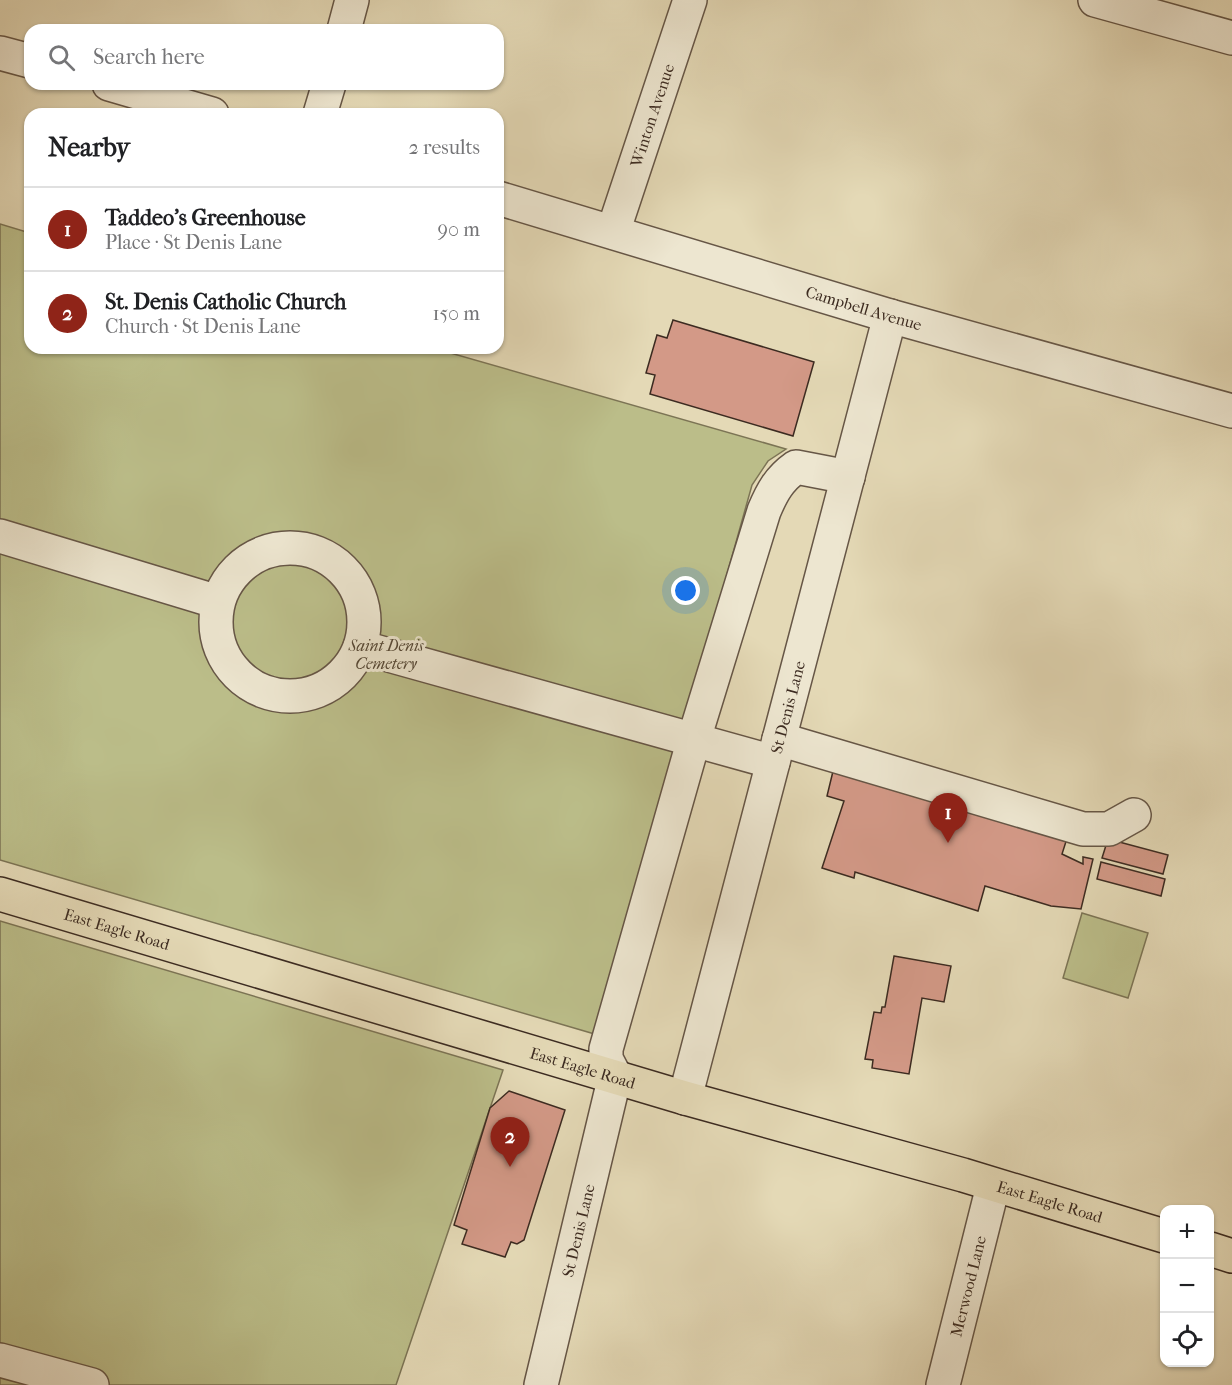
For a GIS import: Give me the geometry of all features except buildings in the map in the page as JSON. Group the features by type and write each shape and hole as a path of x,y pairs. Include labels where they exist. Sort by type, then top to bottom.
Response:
{"main road":[{"name":"East Eagle Road","path":"0,894 685,1098 1160,1235"},
{"path":"1214,1251 1232,1256"}],"street":[{"path":"346,24 352,0"},
{"name":"Winton Avenue","path":"613,232 690,0"},
{"path":"1095,0 1232,38"},
{"path":"0,52 24,59"},
{"path":"130,90 191,108"},
{"path":"322,108 327,90"},
{"name":"Campbell Avenue","path":"504,200 890,316 1232,411"},
{"name":"St Denis Lane","path":"685,1098 890,316"},
{"path":"615,1076 606,1059 606,1049 694,739 773,490 786,474 796,467 848,477"},
{"path":"0,536 218,602"},
{"path":"289,548 312,551 333,562 350,579 361,601 364,624 360,647 348,670 329,686 305,695 280,696 264,691 236,673 222,652 216,628 218,602 228,580 245,563 265,552 289,548"},
{"path":"360,647 694,739 776,751 1083,829 1109,829 1134,815"},
{"name":"St Denis Lane","path":"541,1385 615,1076"},
{"name":"Merwood Lane","path":"943,1385 993,1186"},
{"path":"0,1360 92,1385"}],"green space":[{"name":"Saint Denis Cemetery","path":"0,224 24,231 24,354 454,354 786,449 768,461 752,485 598,1035 0,860"},
{"path":"1082,913 1148,933 1128,998 1063,978"},
{"path":"0,921 503,1070 396,1385 0,1385"}],"place":[{"name":"Taddeo's Greenhouse","path":"948,843"},
{"name":"St. Denis Catholic Church","path":"510,1167"}]}
